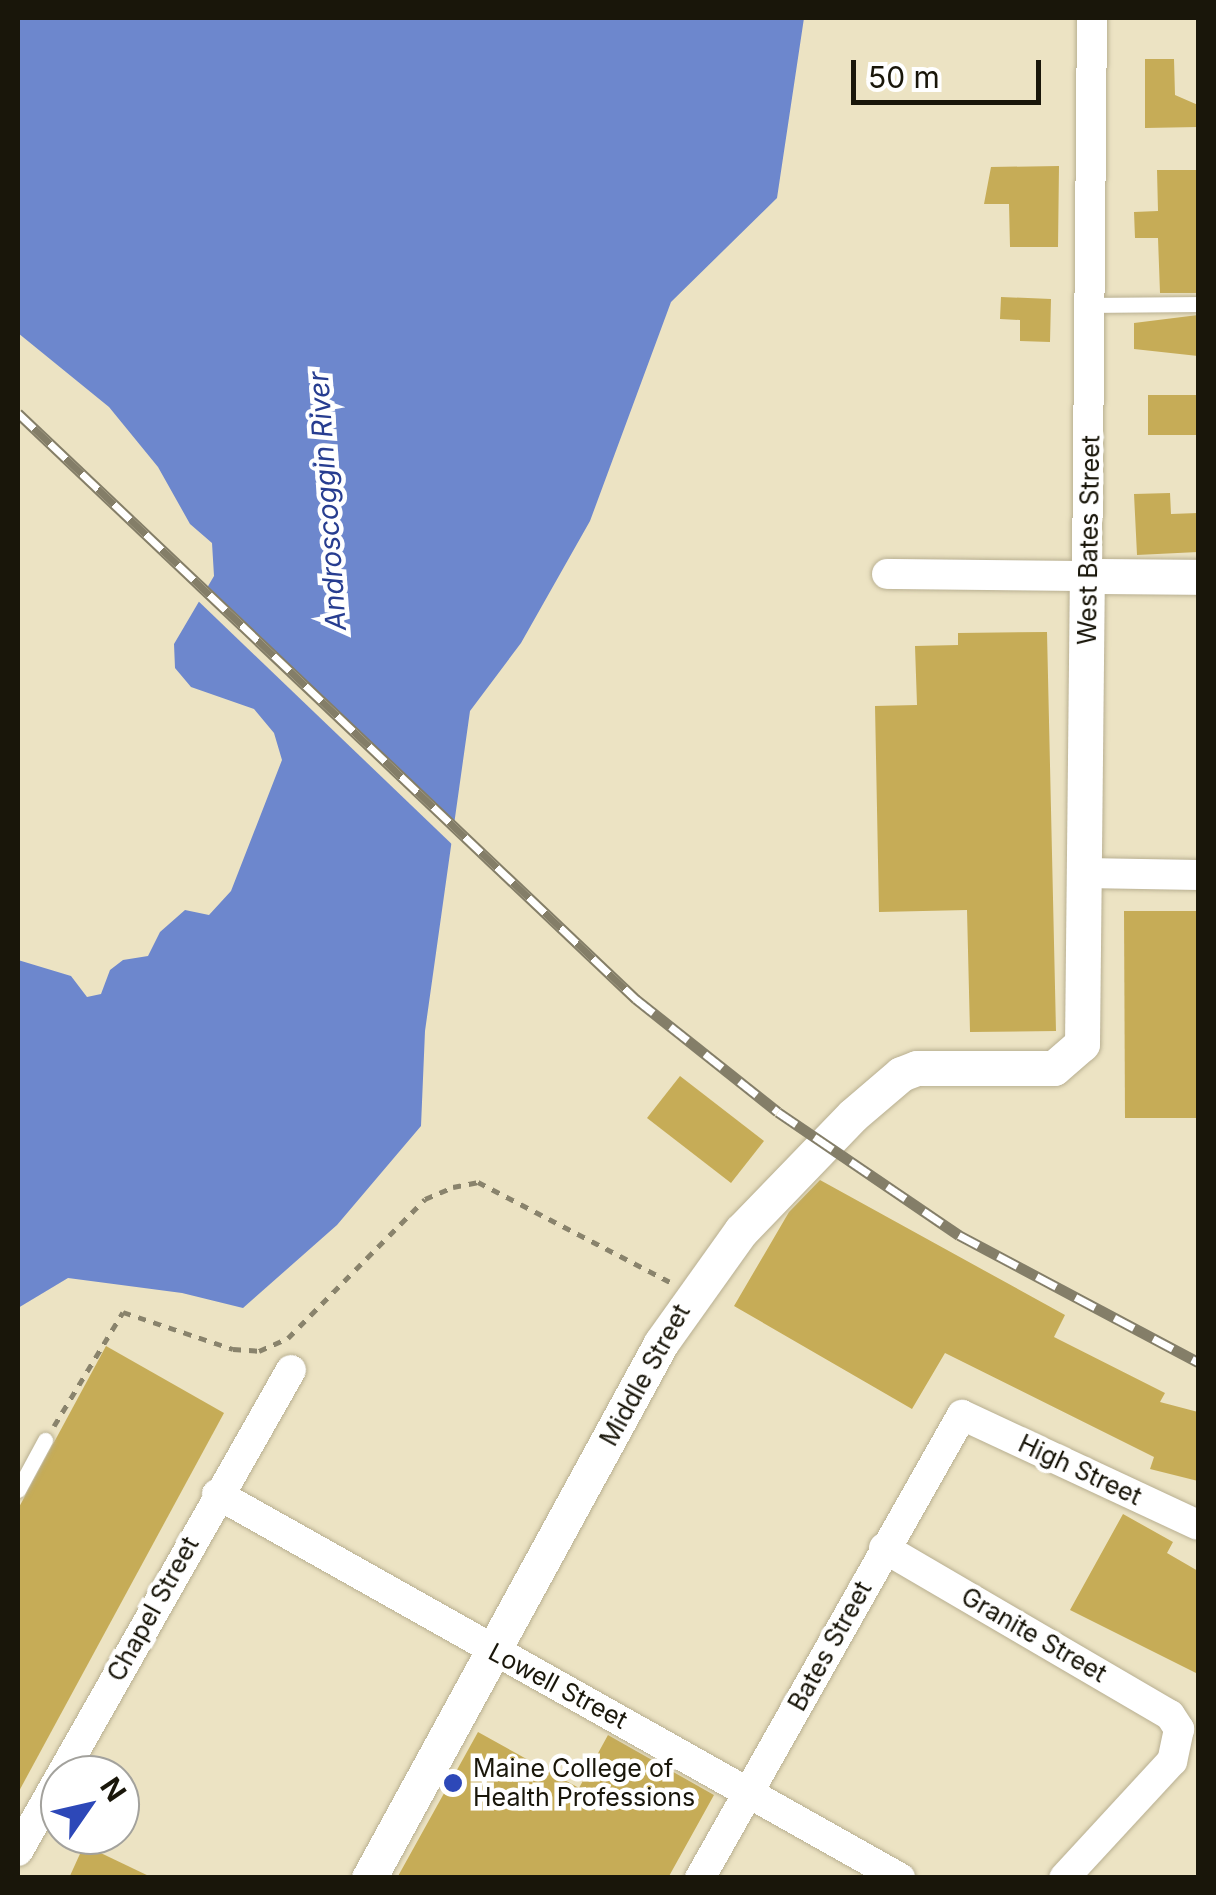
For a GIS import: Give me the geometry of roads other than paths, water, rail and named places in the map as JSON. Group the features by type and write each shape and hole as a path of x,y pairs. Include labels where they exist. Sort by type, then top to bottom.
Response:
{"street":[{"name":"West Bates Street","path":"1072,1058 1086,1022 1092,18"},
{"path":"887,574 1198,577"},
{"path":"1086,873 1198,875"},
{"name":"Middle Street","path":"368,1878 691,1294 839,1129 902,1074 917,1068 1054,1068 1072,1058"},
{"name":"Chapel Street","path":"18,1850 217,1494 291,1370"},
{"name":"High Street","path":"962,1415 1198,1525"},
{"name":"Bates Street","path":"700,1878 962,1415"},
{"name":"Lowell Street","path":"217,1494 900,1878"},
{"name":"Granite Street","path":"884,1548 1154,1706 1179,1729 1172,1760 1064,1878"}],"lane":[{"path":"1091,305 1198,304"},
{"path":"18,1490 46,1440"}],"water":[{"name":"Androscoggin River","path":"18,18 804,18 777,198 671,302 590,521 521,643 470,711 425,1031 421,1126 337,1225 243,1308 182,1293 68,1278 18,1308 18,960 71,976 87,997 101,994 110,970 123,960 148,956 160,932 185,910 209,915 231,891 282,760 274,733 254,709 191,687 175,668 174,644 214,576 212,543 190,524 158,467 109,407 18,333"}],"railway":[{"path":"18,413 636,999 778,1112 959,1235 1198,1362"}],"place":[{"name":"Maine College of Health Professions","path":"453,1783"}]}
